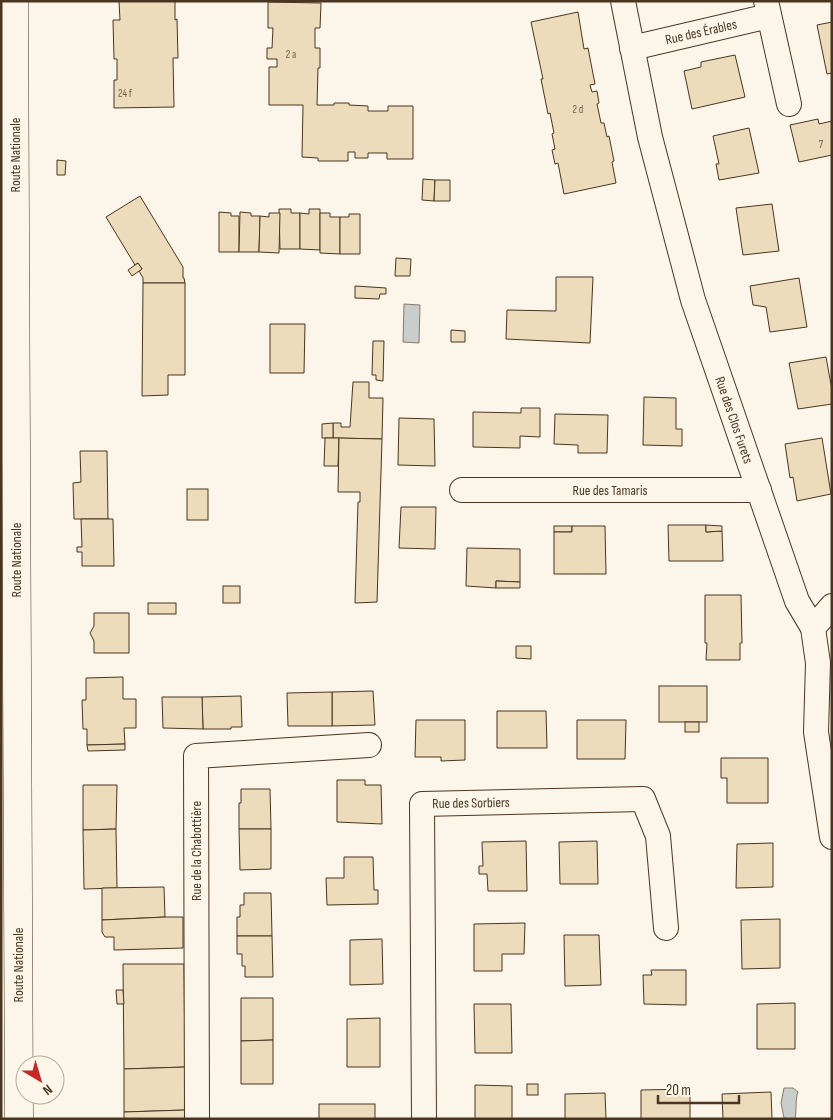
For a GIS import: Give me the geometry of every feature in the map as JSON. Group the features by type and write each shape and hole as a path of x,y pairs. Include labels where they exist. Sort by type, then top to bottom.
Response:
{"main road":[{"name":"Route Nationale","path":"14,1 19,1119"}],"street":[{"name":"Rue des Clos Furets","path":"623,1 650,137 693,300 797,601 813,628 818,663 816,732 832,837"},
{"name":"Rue des Érables","path":"632,48 768,9 789,104"},
{"name":"Rue des Tamaris","path":"462,490 759,490"},
{"path":"813,628 832,606"},
{"name":"Rue de la Chabottière","path":"198,1119 196,756 369,745"},
{"name":"Rue des Sorbiers","path":"424,1119 422,804 643,800 658,836 666,928"}],"shaded area":[{"path":"404,304 420,305 419,343 403,342"},
{"path":"784,1088 793,1088 798,1092 795,1119 784,1118 781,1103"}],"building":[{"path":"119,1 175,1 178,58 173,58 174,107 114,108 114,80 117,80 117,59 114,59 113,20 120,20"},
{"path":"268,2 321,3 320,28 315,28 315,48 320,48 317,105 349,103 349,105 368,106 368,111 388,111 388,106 413,106 413,159 387,159 387,153 368,153 368,158 355,158 355,152 348,152 348,161 318,161 318,158 302,157 303,105 269,105 269,67 277,67 277,59 267,59 267,48 272,48 273,28 268,28"},
{"path":"578,12 584,49 588,48 595,84 590,85 592,92 597,91 599,103 597,104 601,123 604,123 607,137 609,136 616,183 564,194 558,163 555,164 552,150 555,149 552,134 554,133 550,113 548,114 531,22"},
{"path":"832,22 832,73 827,74 817,25"},
{"path":"735,55 745,97 692,109 684,71 701,67 701,62"},
{"path":"818,119 819,124 832,121 832,155 799,162 790,125"},
{"path":"749,128 759,173 719,180 716,164 719,164 713,136"},
{"path":"57,160 66,161 65,175 57,175"},
{"path":"423,179 435,180 434,201 422,200"},
{"path":"435,180 450,180 450,201 434,201"},
{"path":"140,196 183,267 185,283 143,283 143,278 139,271 142,269 138,263 135,265 106,217"},
{"path":"772,204 779,251 743,255 736,208"},
{"path":"279,209 291,209 291,213 300,213 300,249 280,249"},
{"path":"309,209 320,209 320,250 300,249 300,213 309,214"},
{"path":"219,212 231,213 231,216 239,216 239,252 219,252"},
{"path":"240,212 251,213 251,216 260,216 259,252 239,252"},
{"path":"269,213 280,213 279,253 259,252 260,216 269,217"},
{"path":"320,213 330,213 330,217 340,217 340,254 320,253"},
{"path":"349,214 360,214 360,254 340,254 340,217 349,217"},
{"path":"396,258 411,259 410,276 395,276"},
{"path":"138,263 142,269 132,276 128,270"},
{"path":"556,277 593,277 590,343 506,339 507,310 556,311"},
{"path":"799,278 807,327 770,332 766,307 753,305 750,286"},
{"path":"143,283 185,283 185,375 168,375 168,395 142,396"},
{"path":"355,286 386,288 386,294 380,294 379,299 355,298"},
{"path":"270,324 305,324 304,373 270,373"},
{"path":"451,330 465,331 465,342 451,342"},
{"path":"373,341 384,341 383,381 376,380 376,375 372,375"},
{"path":"826,357 832,390 832,404 798,409 789,363"},
{"path":"353,382 369,382 369,398 383,398 382,439 333,438 333,423 341,423 341,427 350,427"},
{"path":"644,397 676,398 676,429 682,429 682,446 643,445"},
{"path":"521,408 540,408 540,437 520,436 520,448 473,447 473,412 521,413"},
{"path":"555,414 608,415 607,453 578,453 578,445 554,444"},
{"path":"399,418 434,419 435,466 398,465"},
{"path":"333,423 333,438 322,438 322,424"},
{"path":"325,438 339,438 338,466 324,466"},
{"path":"339,438 382,439 377,602 355,603 358,502 360,502 360,492 338,492"},
{"path":"822,438 831,494 797,501 793,477 790,478 785,444"},
{"path":"80,451 107,451 108,519 74,519 73,483 81,482"},
{"path":"187,489 208,489 208,520 187,520"},
{"path":"401,507 436,507 435,549 399,548"},
{"path":"81,519 113,519 114,566 82,566 82,552 77,552 77,547 82,547"},
{"path":"668,525 706,525 706,532 722,531 723,561 669,561"},
{"path":"706,525 722,526 722,531 706,532"},
{"path":"554,526 572,526 572,532 554,532"},
{"path":"572,526 605,526 606,574 554,574 554,532 572,532"},
{"path":"467,548 520,549 520,582 496,581 496,588 466,586"},
{"path":"496,581 520,582 520,588 496,588"},
{"path":"223,586 240,586 240,603 223,603"},
{"path":"705,595 741,595 742,643 740,643 740,660 706,660"},
{"path":"148,603 176,603 176,614 148,614"},
{"path":"94,613 129,613 129,653 94,653 94,641 90,633 94,626"},
{"path":"516,646 531,646 531,659 516,658"},
{"path":"123,677 123,699 136,699 136,728 124,728 125,744 87,745 87,729 83,729 82,700 86,700 86,678"},
{"path":"659,686 707,686 707,722 659,722"},
{"path":"373,691 375,725 332,726 332,692"},
{"path":"332,692 332,726 288,726 287,693"},
{"path":"241,696 242,727 203,729 202,697"},
{"path":"162,697 202,697 203,729 163,728"},
{"path":"497,711 546,711 547,748 497,748"},
{"path":"416,720 465,720 465,760 441,761 441,757 415,757"},
{"path":"577,720 626,720 625,759 577,759"},
{"path":"685,722 699,722 699,732 685,732"},
{"path":"125,744 125,750 88,751 87,745"},
{"path":"721,758 768,758 768,803 727,803 727,778 721,778"},
{"path":"337,780 365,780 365,785 381,785 382,824 337,822"},
{"path":"83,785 117,785 116,829 83,830"},
{"path":"241,789 270,789 271,829 239,829"},
{"path":"116,829 117,888 84,889 83,830"},
{"path":"239,829 271,829 271,869 240,870"},
{"path":"526,841 527,891 488,891 487,874 479,874 479,866 483,866 482,842"},
{"path":"597,841 598,884 560,884 559,842"},
{"path":"773,843 773,887 736,888 737,844"},
{"path":"344,857 373,857 374,890 378,890 378,904 327,905 326,878 344,878"},
{"path":"164,887 165,917 102,920 102,888"},
{"path":"244,893 271,893 272,936 237,936 237,917 240,917 240,905 244,905"},
{"path":"183,917 183,948 114,950 114,937 105,937 102,932 102,920"},
{"path":"780,919 780,968 742,969 741,920"},
{"path":"525,923 524,954 502,954 502,971 474,971 474,924"},
{"path":"564,935 599,935 601,985 565,986"},
{"path":"237,936 272,936 273,977 245,977 245,966 242,966 242,954 237,954"},
{"path":"382,939 383,984 350,985 350,940"},
{"path":"123,964 184,964 185,1067 124,1069"},
{"path":"651,970 686,970 686,1005 644,1004 643,975 652,975"},
{"path":"116,990 123,990 124,1004 117,1004"},
{"path":"241,998 273,998 273,1040 241,1041"},
{"path":"795,1003 795,1049 757,1049 757,1004"},
{"path":"474,1004 511,1004 512,1053 475,1053"},
{"path":"380,1018 380,1067 347,1067 347,1019"},
{"path":"273,1040 273,1084 241,1084 241,1041"},
{"path":"185,1067 185,1110 124,1112 124,1069"},
{"path":"527,1084 538,1084 538,1095 527,1095"},
{"path":"475,1085 512,1086 512,1119 475,1119"},
{"path":"690,1089 690,1119 641,1119 641,1090"},
{"path":"771,1092 772,1119 723,1119 722,1094"},
{"path":"605,1093 606,1119 565,1119 565,1094"},
{"path":"319,1104 375,1104 375,1119 319,1119"},
{"path":"185,1110 186,1119 124,1119 124,1112"}]}
